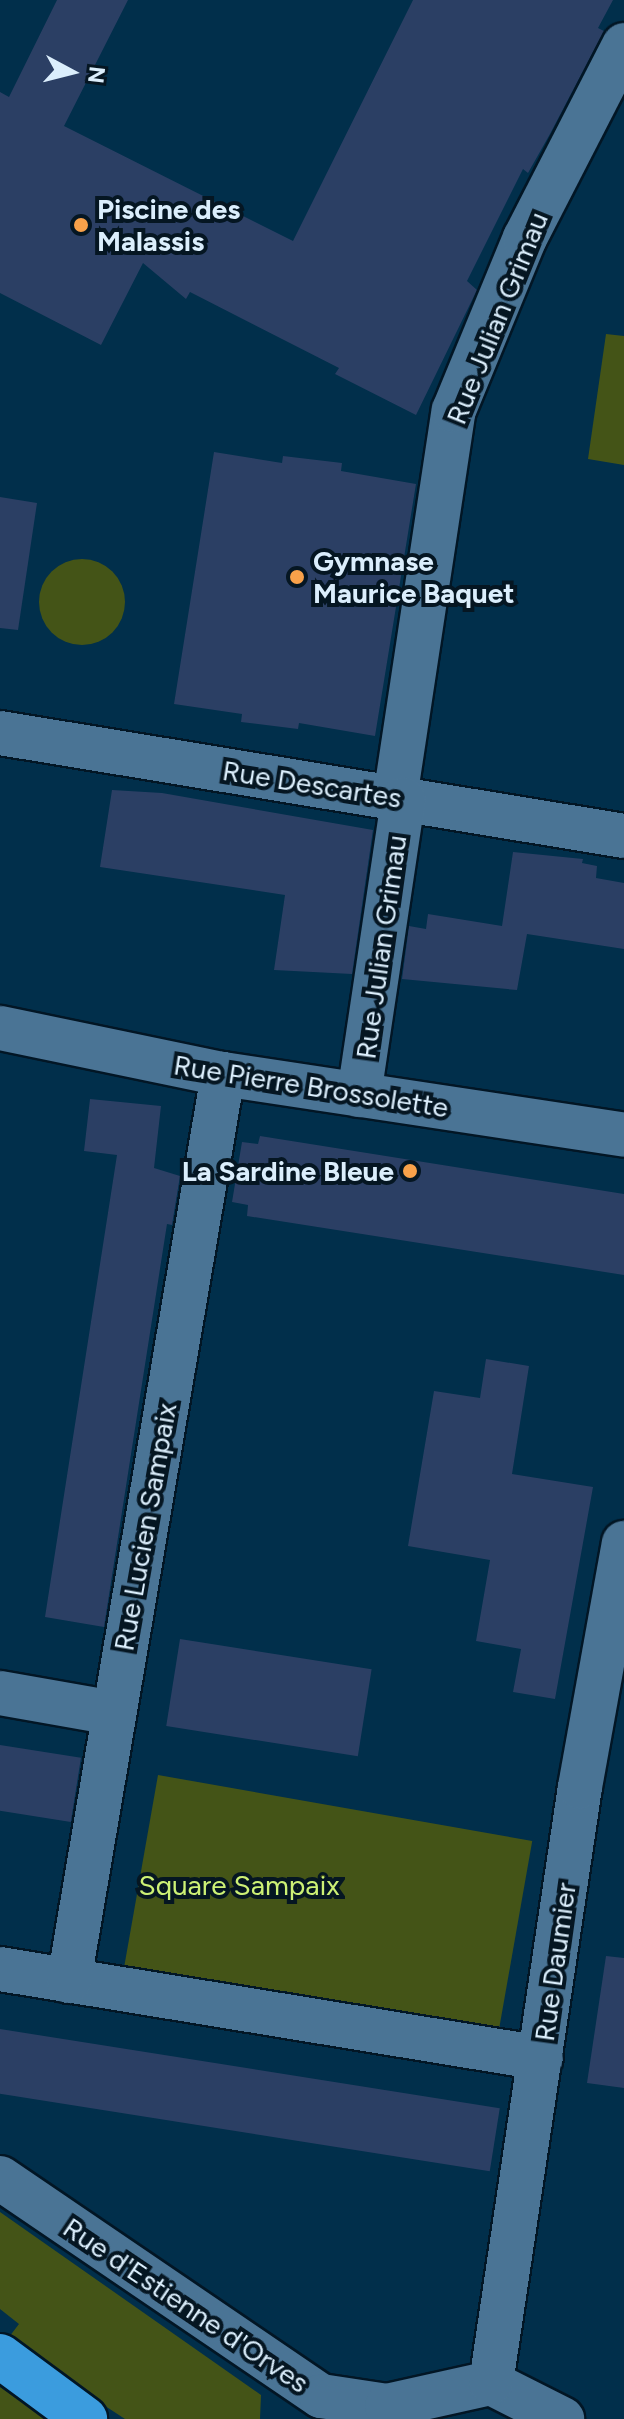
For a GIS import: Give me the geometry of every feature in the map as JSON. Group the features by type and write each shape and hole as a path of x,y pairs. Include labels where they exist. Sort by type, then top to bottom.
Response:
{"highway":[{"path":"0,2356 85,2419"}],"street":[{"name":"Rue Julian Grimau","path":"359,1095 454,410 525,238 624,45"},
{"name":"Rue Descartes","path":"0,733 624,836"},
{"name":"Rue Pierre Brossolette","path":"0,1028 223,1074 624,1135"},
{"name":"Rue Lucien Sampaix","path":"69,1981 223,1074"},
{"name":"Rue Daumier","path":"491,2383 580,1787 624,1543"},
{"path":"0,1693 113,1713"},
{"path":"0,1969 541,2058"},
{"name":"Rue d'Estienne d'Orves","path":"0,2178 321,2396 387,2406 491,2383"},
{"path":"491,2383 562,2419"}],"green space":[{"path":"606,334 624,336 624,465 588,459"},
{"path":"82,559 98,563 112,572 121,586 125,602 121,618 112,632 98,641 82,645 66,641 52,632 43,618 39,602 43,586 52,572 66,563"},
{"name":"Square Sampaix","path":"158,1775 532,1841 499,2031 124,1965"},
{"path":"0,2212 261,2395 260,2419 125,2419 6,2341 19,2324 0,2309"},
{"path":"0,2387 47,2419 0,2419"}],"building":[{"path":"57,0 128,0 64,126 293,241 413,0 613,0 598,28 604,31 528,173 523,169 467,281 477,290 416,415 335,374 339,368 190,292 186,299 143,263 101,345 0,293 0,92 9,97"},
{"name":"Gymnase Maurice Baquet","path":"214,452 282,463 283,456 342,463 341,471 416,484 375,736 299,723 298,729 241,722 242,714 174,704"},
{"path":"0,497 37,503 18,630 0,628"},
{"path":"112,790 162,793 373,830 352,974 274,970 285,895 100,867"},
{"path":"513,852 583,859 582,863 597,866 596,878 624,883 624,949 527,934 517,990 402,979 409,926 426,929 428,914 502,926"},
{"path":"90,1099 161,1106 154,1168 180,1176 172,1225 167,1224 104,1627 45,1617 117,1155 84,1151"},
{"path":"260,1136 624,1194 624,1275 247,1216 248,1205 232,1202 242,1142 258,1144"},
{"path":"486,1359 529,1366 512,1474 593,1487 555,1699 513,1692 521,1649 476,1641 490,1560 408,1546 434,1391 480,1398"},
{"path":"180,1639 372,1669 358,1756 166,1726"},
{"path":"0,1745 81,1758 71,1822 0,1811"},
{"path":"606,1956 624,1958 624,2088 587,2083"},
{"path":"0,2029 500,2108 490,2171 0,2094"}],"place":[{"name":"Piscine des Malassis","path":"81,225"},
{"name":"Gymnase Maurice Baquet","path":"297,577"},
{"name":"La Sardine Bleue","path":"410,1171"}]}
